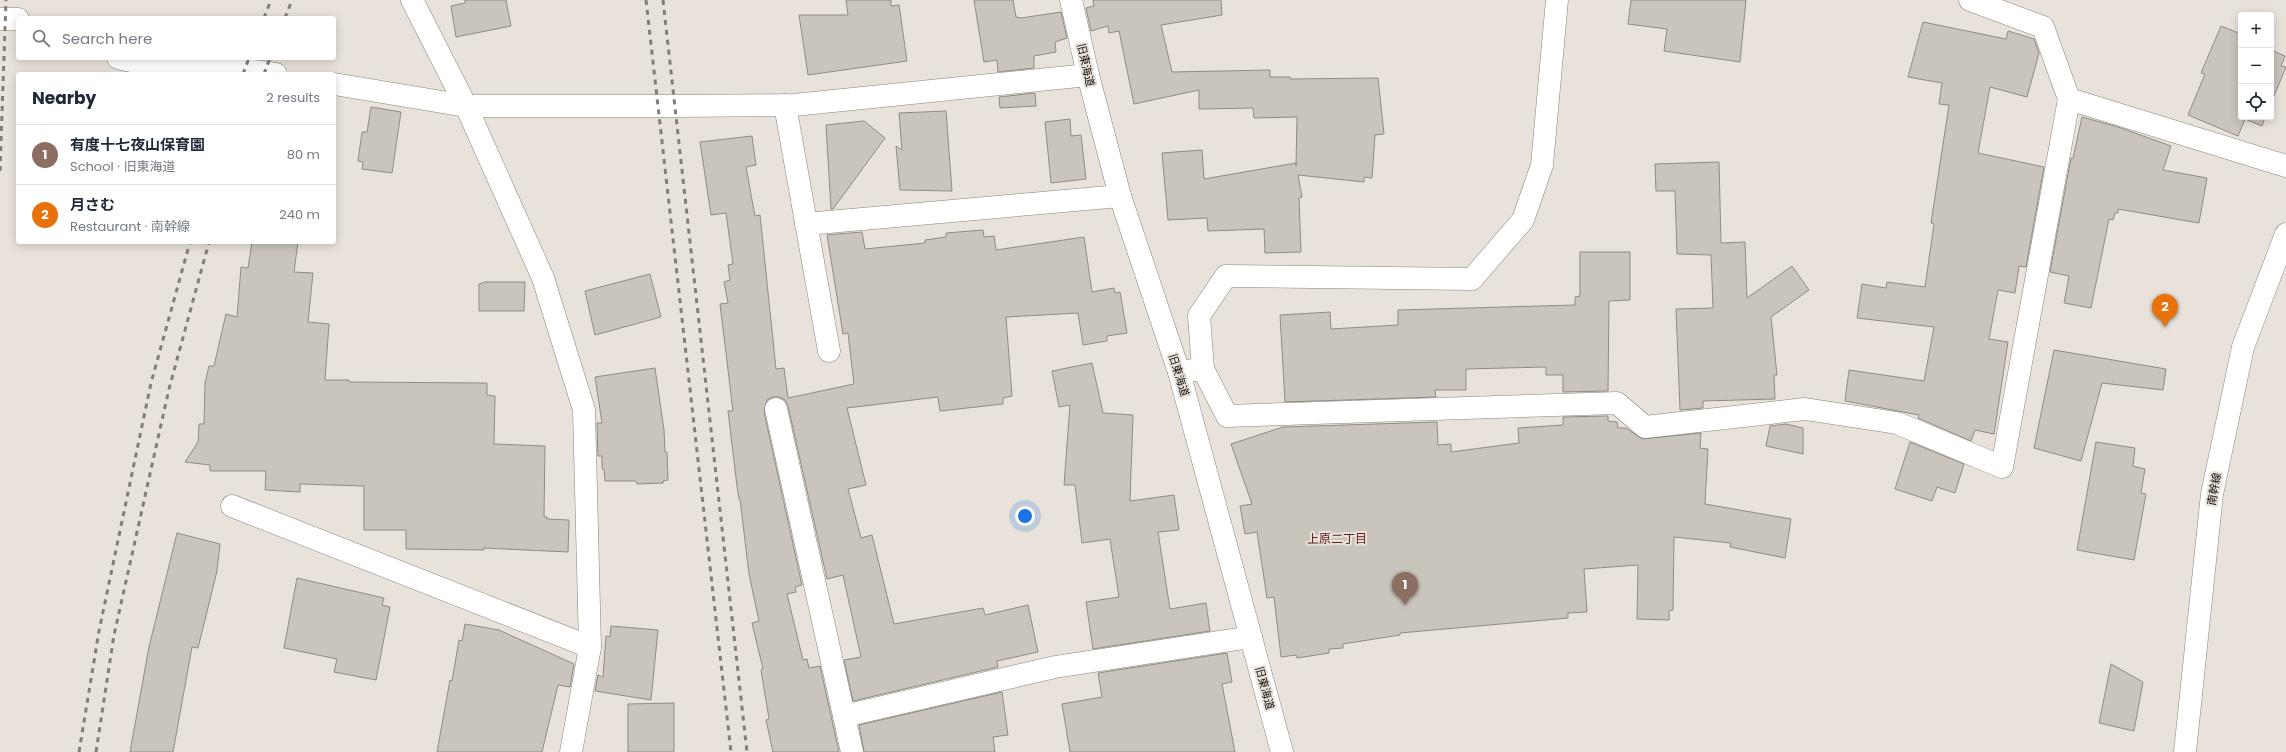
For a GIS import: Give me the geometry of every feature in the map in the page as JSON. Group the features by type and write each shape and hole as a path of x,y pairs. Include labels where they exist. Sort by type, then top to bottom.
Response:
{"street":[{"path":"412,0 466,106 543,278 584,410 590,647 571,752"},
{"name":"旧東海道","path":"1071,0 1088,75 1120,196 1179,372 1282,752"},
{"path":"1557,0 1542,165 1523,220 1472,279 1226,276 1199,316 1203,369 1227,416 1617,403 1645,427 1805,409 1897,423 2002,467 2070,99 2043,27 1970,0"},
{"path":"0,19 16,19"},
{"path":"127,60 140,63 245,69 264,72"},
{"path":"336,84 466,106 785,105 1088,75"},
{"path":"2070,99 2286,166"},
{"path":"785,105 829,351"},
{"path":"806,224 1120,196"},
{"name":"南幹線","path":"2185,752 2212,494 2243,347 2286,234"},
{"path":"1179,372 1203,369"},
{"path":"776,409 852,752"},
{"path":"232,506 590,647"},
{"path":"844,716 1055,667 1251,637"}],"building":[{"path":"465,0 506,0 511,26 456,37 451,6 465,3"},
{"path":"846,0 891,0 891,6 899,5 907,61 808,75 799,15 848,15"},
{"path":"974,0 1013,0 1016,17 1021,18 1061,12 1067,38 1055,42 1056,52 1034,56 1034,68 998,72 997,60 984,62"},
{"path":"1093,0 1221,0 1222,15 1161,25 1172,72 1270,70 1270,77 1290,77 1290,79 1378,78 1384,134 1375,135 1372,178 1364,177 1364,182 1298,175 1302,197 1299,198 1301,252 1265,253 1264,229 1208,231 1207,218 1168,220 1162,153 1202,150 1204,179 1296,163 1296,166 1297,117 1254,118 1253,108 1199,109 1199,90 1134,104 1119,31 1109,33 1108,26 1091,31 1086,8 1094,6"},
{"path":"1631,0 1746,0 1740,62 1664,51 1667,29 1628,24"},
{"path":"1923,22 2006,39 2008,31 2034,39 2039,53 2027,97 1990,87 1978,153 2044,167 2026,267 2019,266 2015,293 1998,290 1989,339 2008,342 1994,434 1975,430 1971,441 1918,418 1919,415 1845,401 1849,370 1924,381 1934,327 1857,318 1862,284 1886,288 1887,282 1925,287 1934,224 1931,223 1949,105 1939,104 1942,83 1908,77"},
{"path":"2221,26 2238,33 2238,120 2245,120 2238,136 2188,115 2205,74 2201,73"},
{"path":"2274,51 2285,56 2281,66 2286,67 2274,96"},
{"path":"1035,93 1036,106 1000,108 999,97"},
{"path":"371,107 401,112 392,173 362,169 363,162 358,161 362,132 367,132"},
{"path":"946,111 952,191 900,190 896,146 902,150 899,113"},
{"path":"2082,117 2118,127 2171,146 2163,170 2207,178 2199,223 2118,209 2118,213 2115,213 2113,220 2109,219 2091,308 2064,303 2069,276 2050,272 2071,158 2073,158"},
{"path":"1070,119 1071,136 1081,135 1086,179 1051,183 1045,122"},
{"path":"2247,120 2264,120 2262,126"},
{"path":"864,121 885,138 833,209 831,209 826,125"},
{"path":"752,136 756,165 746,167 755,216 760,215 776,369 784,368 788,398 854,384 848,333 843,334 827,235 862,232 865,249 925,243 925,240 946,237 946,233 983,230 984,237 994,236 996,250 1084,237 1092,292 1114,288 1115,293 1120,292 1127,333 1107,336 1107,341 1083,345 1078,313 1006,317 1012,396 1003,398 1003,404 940,411 938,397 847,408 866,485 848,489 861,538 872,535 894,624 983,608 985,615 1028,605 1038,652 997,661 998,667 853,701 844,660 861,657 843,575 827,579 788,406 785,400 779,397 773,397 767,400 764,412 802,585 795,587 796,592 787,594 803,660 807,659 809,668 820,666 839,752 773,752 766,720 769,719 761,670 763,669 752,623 759,621 749,574 740,499 737,486 728,411 733,411 720,304 728,303 724,282 730,280 728,265 733,264 726,213 711,215 700,142"},
{"path":"1719,162 1721,243 1745,242 1747,298 1792,266 1809,290 1771,317 1777,375 1774,375 1775,399 1703,401 1703,408 1680,410 1676,309 1713,308 1711,255 1677,254 1675,191 1656,191 1655,164"},
{"path":"252,244 298,244 294,272 313,273 308,322 329,324 325,380 349,380 349,382 487,383 487,395 495,396 494,444 545,446 544,517 547,517 547,519 569,520 568,552 484,548 484,550 406,549 406,530 364,530 364,486 300,484 300,492 265,490 266,471 210,471 210,465 185,462 198,442 199,424 204,424 205,383 209,366 214,366 226,314 237,317 241,267 248,268"},
{"path":"1580,252 1630,252 1630,300 1609,301 1608,391 1563,392 1563,375 1546,375 1546,367 1466,369 1466,390 1435,390 1436,397 1285,402 1280,315 1330,312 1331,329 1398,325 1398,310 1575,305 1575,297 1580,296"},
{"path":"650,274 661,317 595,335 585,291"},
{"path":"485,282 525,282 524,311 479,311 479,284"},
{"path":"2054,350 2166,369 2163,390 2102,383 2081,461 2034,448"},
{"path":"1092,363 1103,413 1133,415 1130,501 1174,495 1179,530 1158,532 1170,609 1206,603 1210,631 1093,649 1086,602 1119,597 1110,539 1082,543 1075,485 1064,485 1070,405 1059,407 1052,371"},
{"path":"655,368 664,430 665,452 667,452 668,480 663,481 663,483 637,484 636,481 605,481 604,469 602,469 602,456 598,456 597,423 602,423 595,377"},
{"path":"1608,416 1608,421 1617,422 1618,428 1626,428 1642,439 1701,433 1700,448 1708,449 1705,504 1791,519 1785,558 1730,547 1731,543 1674,537 1673,610 1669,611 1669,620 1637,619 1638,565 1584,569 1587,612 1568,613 1568,618 1400,633 1400,635 1343,644 1343,648 1329,649 1329,653 1297,658 1296,655 1281,657 1274,597 1267,598 1257,532 1245,534 1240,506 1252,504 1231,444 1283,427 1437,422 1438,445 1451,444 1451,452 1519,443 1518,428 1563,425 1563,417"},
{"path":"1786,424 1803,428 1803,454 1766,446 1770,426"},
{"path":"1910,442 1964,464 1955,493 1937,487 1932,501 1895,489"},
{"path":"2096,442 2135,448 2133,466 2145,469 2141,493 2146,494 2134,560 2077,550"},
{"path":"177,533 220,544 217,571 198,648 192,647 173,752 130,752 149,647"},
{"path":"297,578 384,598 382,605 390,607 376,680 334,672 337,659 284,648"},
{"path":"465,624 499,630 574,664 570,687 558,685 542,752 437,752 450,680 452,681 459,640 462,641"},
{"path":"611,626 658,630 651,700 595,691 598,675 603,677 606,636 610,637"},
{"path":"1227,653 1232,682 1222,684 1235,752 1070,752 1062,704 1102,697 1098,673"},
{"path":"2111,664 2143,682 2134,731 2099,723"},
{"path":"1002,692 1008,735 993,737 995,752 864,752 859,725"},
{"path":"674,703 674,752 628,752 628,704"}],"railway":[{"path":"0,171 6,0"},
{"path":"265,16 271,0"},
{"path":"286,16 292,0"},
{"path":"646,0 731,752"},
{"path":"663,0 747,752"},
{"path":"244,72 248,60"},
{"path":"265,72 269,60"},
{"path":"79,752 99,631 151,383 189,244"},
{"path":"96,752 114,635 169,389 208,244"}],"place":[{"name":"月さむ","path":"2165,327"},
{"name":"有度十七夜山保育園","path":"1405,605"}],"district":[{"name":"上原二丁目","path":"1337,539"}]}
